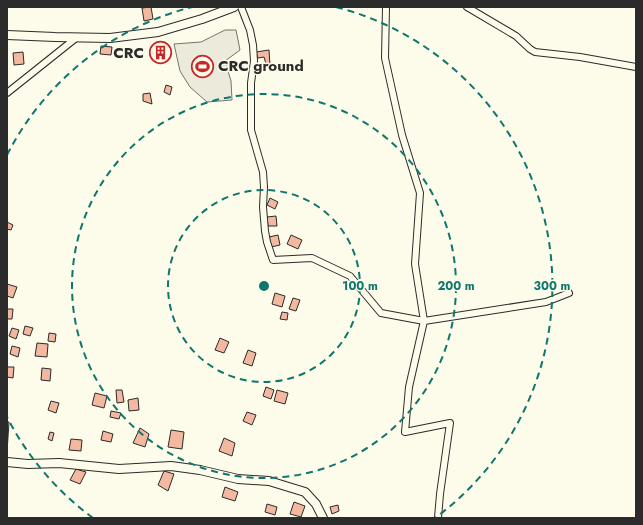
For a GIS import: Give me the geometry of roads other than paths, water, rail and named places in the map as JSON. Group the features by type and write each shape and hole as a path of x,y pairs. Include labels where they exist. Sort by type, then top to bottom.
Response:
{"main road":[{"path":"7,35 110,38 158,32 202,19 234,7"},
{"path":"7,462 59,464 119,469 172,466 200,470 238,479 269,481 305,492 316,504 323,518"}],"street":[{"path":"241,7 250,30 253,45 254,61 251,83 251,130 263,172 263,207 265,230 273,260 312,258 350,276 381,313 424,321 546,302 569,293"},
{"path":"386,7 385,58 402,135 420,193 415,264 424,321 409,387 405,432 450,423 438,518"},
{"path":"468,7 516,36 535,52 580,57 636,67"},
{"path":"7,94 76,38"}],"place":[{"name":"CRC","path":"160,53"},
{"name":"CRC ground","path":"202,66"}]}
